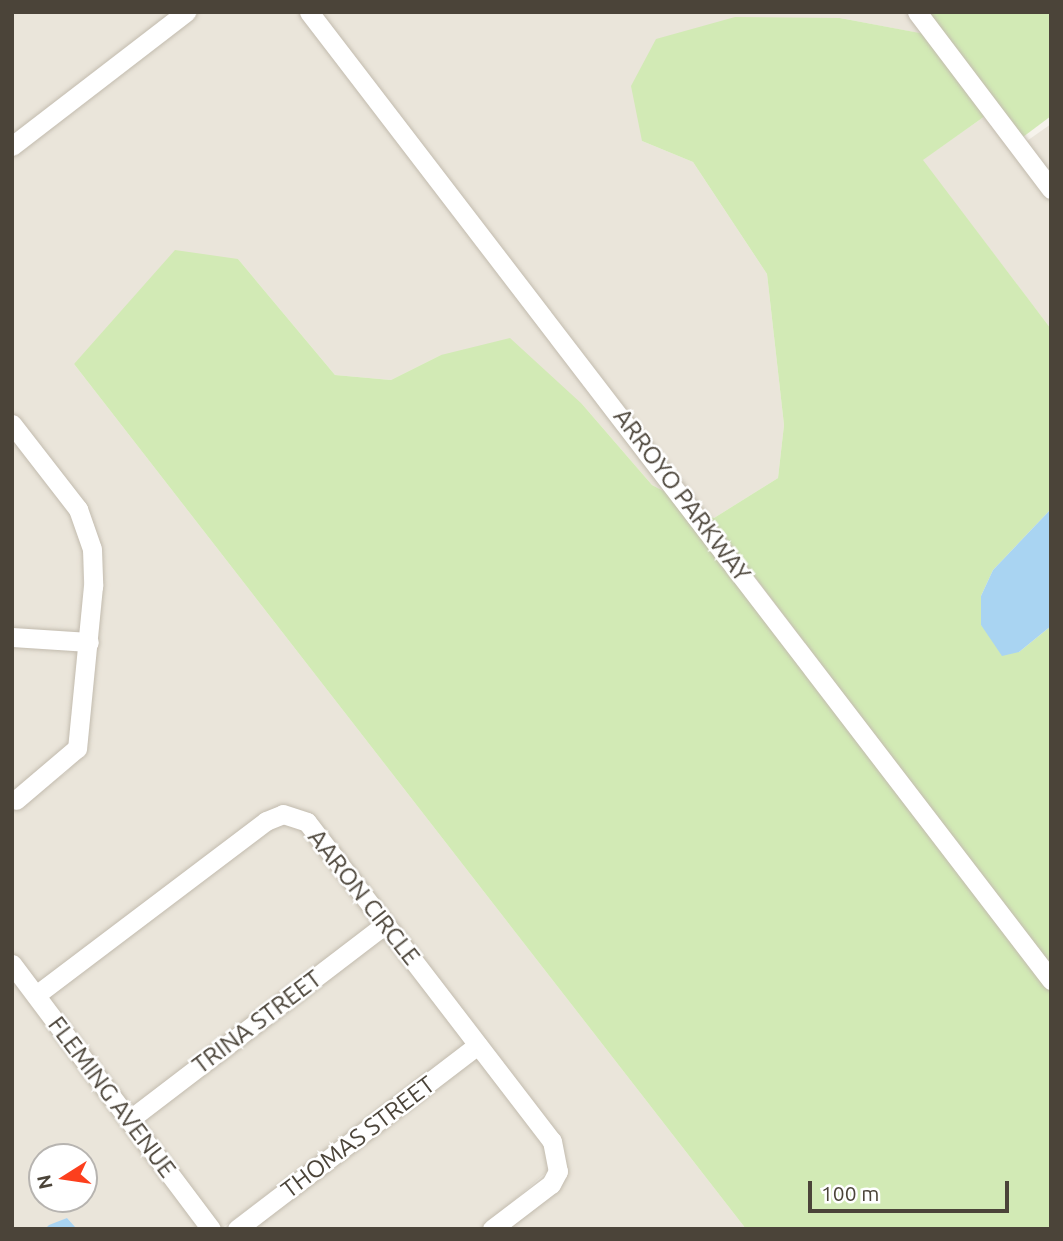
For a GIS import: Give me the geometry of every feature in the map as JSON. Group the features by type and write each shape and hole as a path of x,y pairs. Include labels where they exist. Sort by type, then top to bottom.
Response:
{"street":[{"path":"12,146 186,12"},
{"name":"ARROYO PARKWAY","path":"309,12 1051,980"},
{"path":"917,12 1051,189"},
{"path":"12,424 78,509 92,549 89,642 77,748 16,800"},
{"path":"12,637 89,642"},
{"name":"AARON CIRCLE","path":"36,995 283,814 307,822 552,1141 557,1157 551,1184 492,1229"},
{"name":"TRINA STREET","path":"129,1120 385,924"},
{"name":"FLEMING AVENUE","path":"12,964 211,1229"},
{"name":"THOMAS STREET","path":"237,1229 478,1045"}],"shaded area":[{"path":"12,12 174,12 12,137"},
{"path":"197,12 300,12 675,497 652,485 582,404 441,355 391,380 335,375 238,259 74,364 746,1229 504,1229 565,1170 559,1137 286,807 38,985 12,952 12,807 66,773 85,749 101,586 99,546 12,413 12,155"},
{"path":"319,12 908,12 924,34 840,18 642,141 693,162 767,274 784,425 778,478 714,518 707,514"},
{"path":"985,116 1051,201 1051,329 922,160"},
{"path":"1051,124 1051,177 1024,143"},
{"path":"12,436 71,512 84,550 81,634 12,630"},
{"path":"12,644 81,648 70,745 12,794"},
{"path":"283,821 302,828 375,923 131,1110 46,996"},
{"path":"383,934 468,1044 221,1229 139,1121"},
{"path":"12,977 201,1229 77,1229 67,1218 45,1229 12,1229"},
{"path":"476,1056 545,1144 550,1169 481,1229 249,1229"}],"green space":[{"path":"917,12 1051,12 1051,116 1015,143"},
{"path":"735,17 840,18 925,34 985,116 923,160 1051,329 1051,509 993,570 981,596 981,625 1019,652 1051,626 1051,967 707,514 714,518 778,478 784,425 767,274 693,162 642,141 631,86 656,39"},
{"path":"175,250 238,259 335,375 391,380 441,355 510,338 582,404 652,485 675,497 1051,992 1051,1229 746,1229 74,364"}],"water":[{"path":"1051,509 1051,626 1019,652 1002,656 981,625 981,596 993,570"},
{"path":"67,1218 77,1229 45,1229 49,1225"}]}
